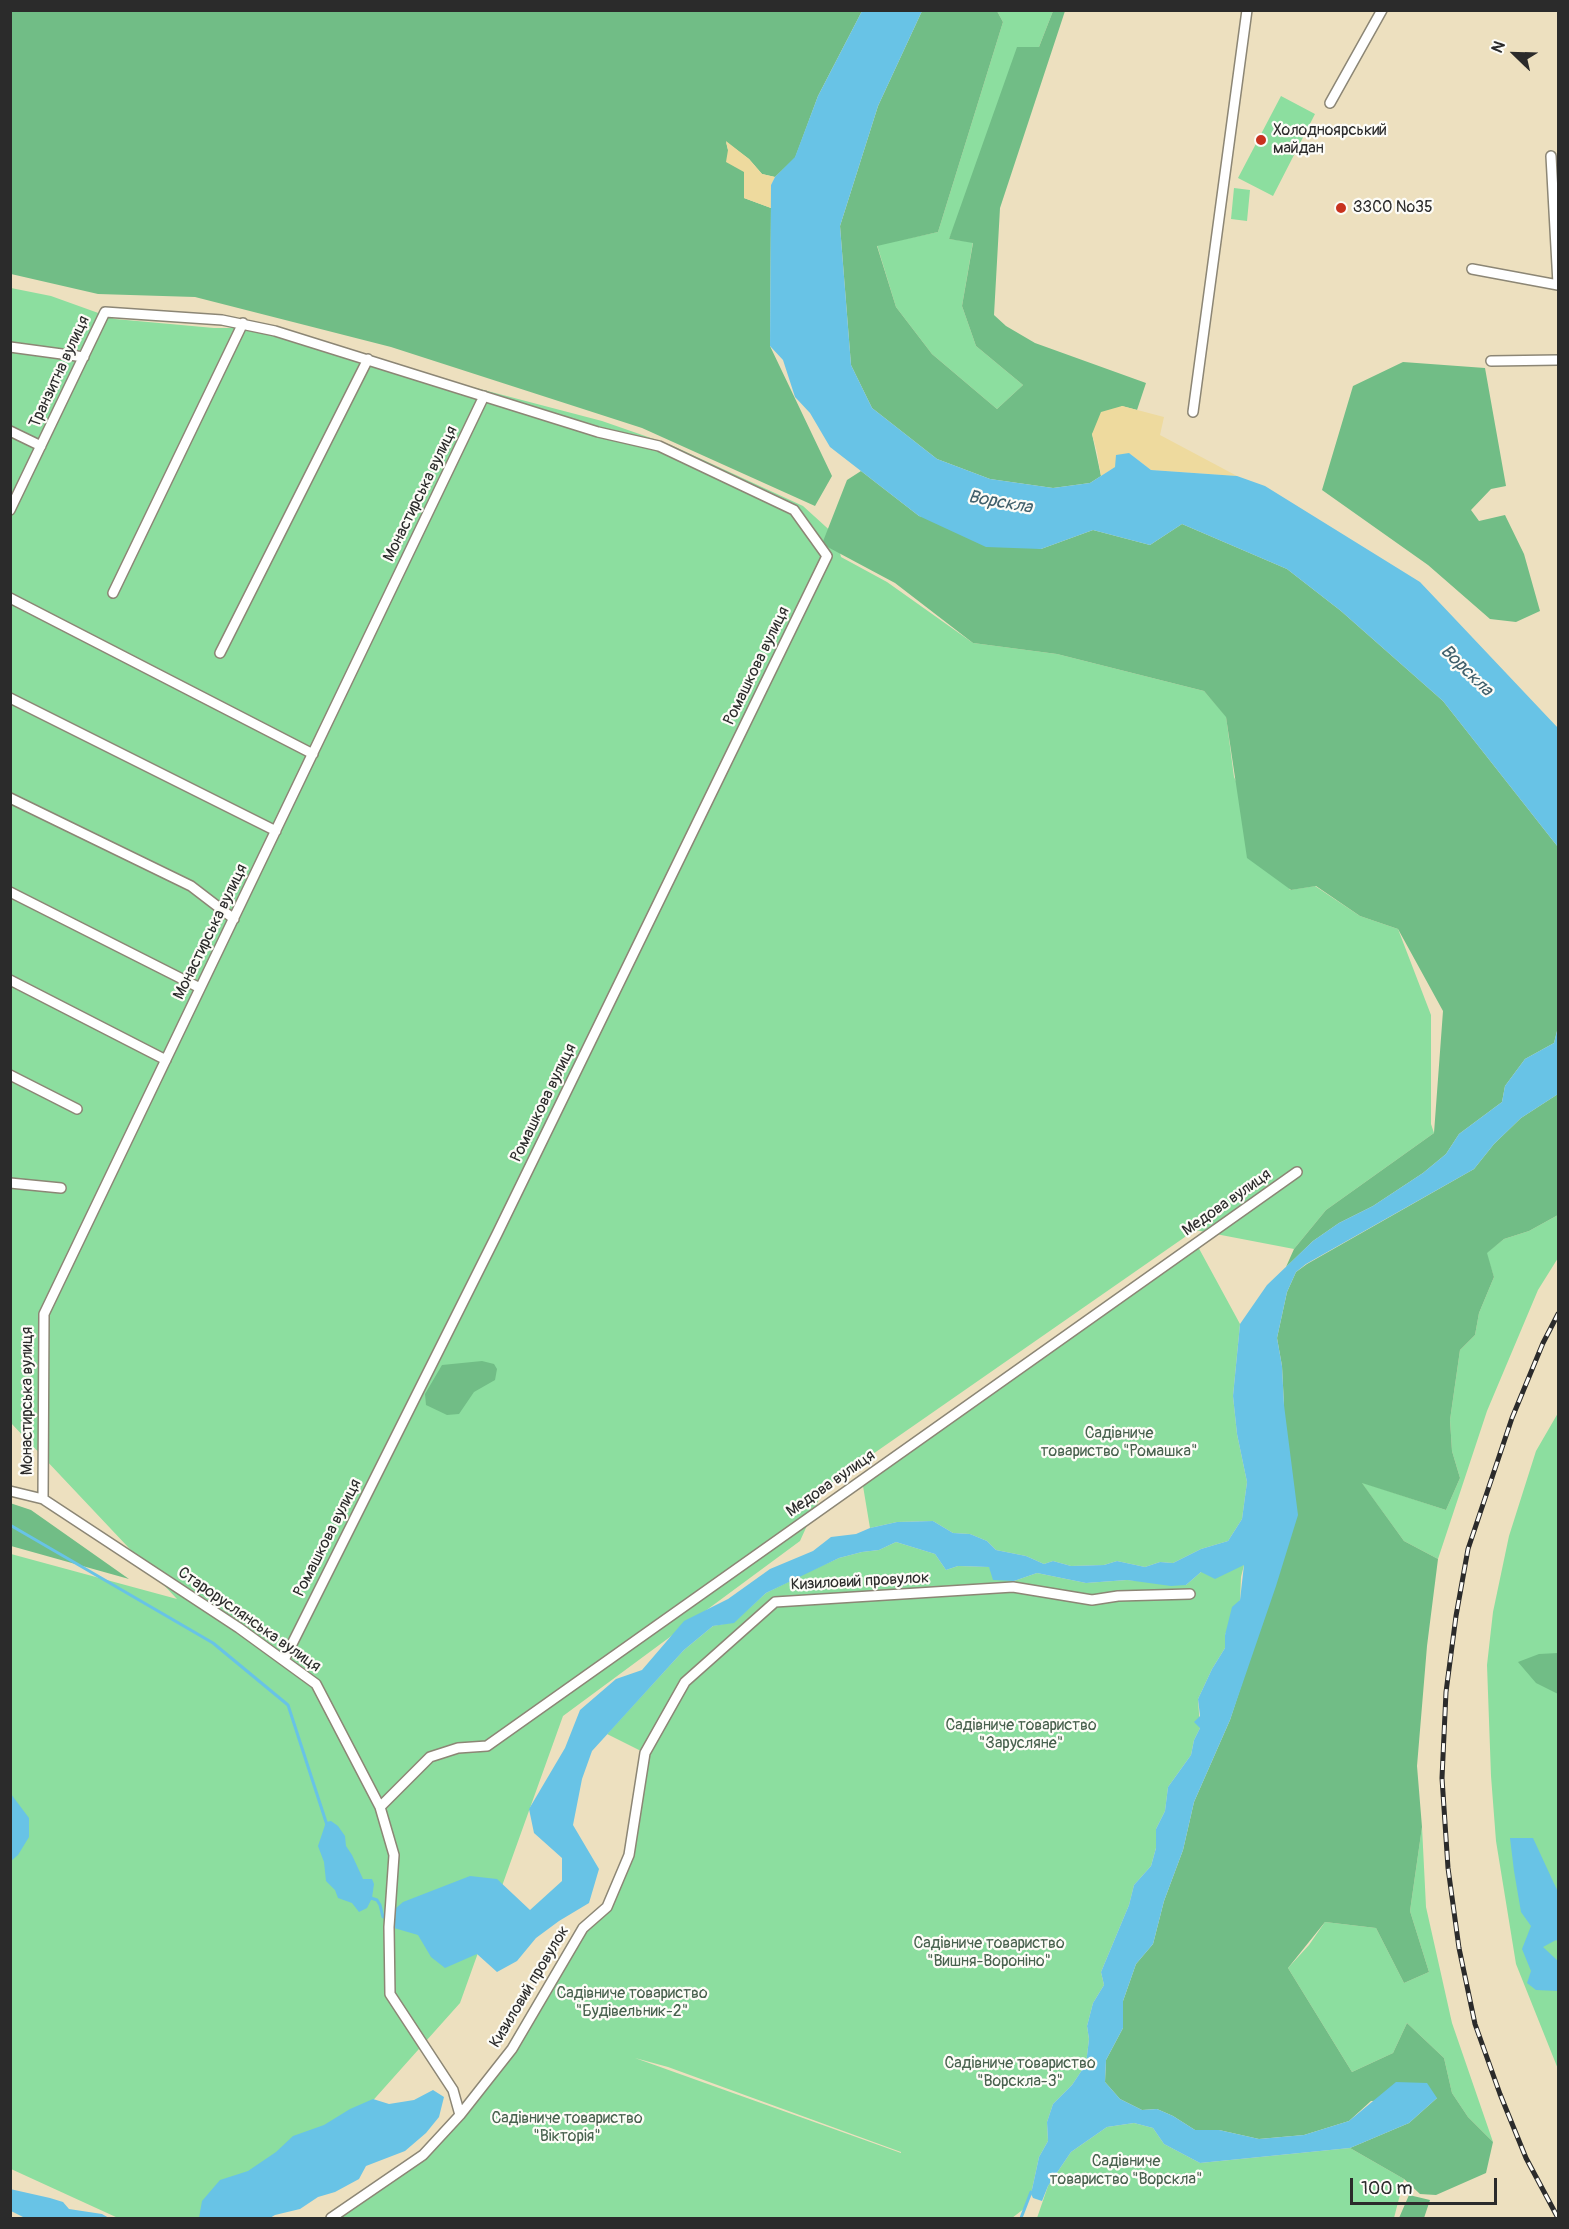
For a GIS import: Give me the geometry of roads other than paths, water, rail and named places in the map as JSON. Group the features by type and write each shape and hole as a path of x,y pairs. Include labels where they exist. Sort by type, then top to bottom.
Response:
{"street":[{"path":"1193,412 1247,10"},
{"path":"1330,103 1382,10"},
{"path":"1472,269 1558,284 1551,156"},
{"name":"Транзитна вулиця","path":"10,510 105,312 243,323"},
{"path":"113,593 243,323 484,396"},
{"path":"10,346 84,357"},
{"path":"220,653 368,359"},
{"path":"1491,361 1558,360"},
{"name":"Ромашкова вулиця","path":"284,1660 497,1234 827,556 794,510 670,451 659,446 598,432 484,396"},
{"name":"Монастирська вулиця","path":"43,1499 44,1314 484,396"},
{"path":"10,431 41,446"},
{"path":"10,598 313,754"},
{"path":"10,698 276,831"},
{"path":"10,798 191,886 234,919"},
{"path":"10,892 200,988"},
{"path":"10,980 166,1060"},
{"path":"10,1075 77,1109"},
{"name":"Медова вулиця","path":"380,1807 430,1757 458,1748 487,1746 1297,1172"},
{"path":"10,1183 61,1188"},
{"name":"Староруслянська вулиця","path":"10,1491 43,1499 239,1628 316,1684 380,1807 394,1855 389,1927 390,1994 453,2090 460,2115"},
{"name":"Кизиловий провулок","path":"332,2218 423,2156 460,2115 512,2049 583,1928 607,1906 629,1855 645,1753 685,1682 775,1602 1013,1587 1092,1600 1118,1596 1190,1594"}],"water":[{"name":"Ворскла","path":"862,11 922,11 878,106 840,226 851,365 872,408 937,459 990,479 1053,488 1090,483 1115,467 1116,455 1129,453 1151,470 1237,476 1265,486 1420,582 1558,728 1558,847 1443,701 1341,611 1287,569 1182,524 1150,545 1093,530 1041,549 986,547 919,516 830,447 810,413 795,397 783,360 770,346 771,185 775,177 795,157 818,96"},
{"path":"1558,1027 1558,1094 1521,1118 1494,1144 1474,1169 1306,1264 1296,1272 1287,1292 1277,1338 1298,1515 1230,1720 1194,1802 1183,1850 1164,1901 1153,1944 1136,1964 1123,2001 1123,2028 1106,2060 1105,2082 1120,2099 1142,2110 1157,2109 1195,2130 1219,2130 1259,2139 1304,2135 1349,2121 1396,2082 1427,2083 1437,2098 1409,2123 1350,2148 1200,2163 1164,2144 1153,2128 1134,2123 1107,2127 1071,2152 1048,2186 1042,2201 1033,2198 1031,2194 1039,2157 1048,2141 1047,2122 1053,2104 1072,2085 1086,2064 1089,2039 1087,2026 1093,2003 1104,1985 1101,1972 1129,1905 1134,1885 1151,1866 1156,1848 1156,1829 1165,1811 1168,1787 1191,1755 1194,1740 1200,1728 1194,1722 1200,1716 1198,1699 1225,1648 1225,1635 1232,1607 1240,1600 1244,1565 1215,1579 1201,1572 1186,1585 1171,1586 1127,1580 1086,1583 1037,1573 1014,1581 993,1580 989,1567 958,1566 946,1570 935,1554 896,1542 879,1550 839,1558 766,1593 734,1623 713,1626 684,1650 592,1751 582,1779 573,1825 599,1869 589,1903 536,1938 517,1961 497,1972 477,1954 445,1968 431,1957 418,1935 394,1928 395,1909 403,1902 470,1876 497,1879 530,1910 562,1881 562,1858 534,1833 529,1809 565,1748 580,1710 616,1679 642,1670 684,1621 728,1599 770,1569 813,1551 831,1537 856,1534 870,1528 897,1522 933,1521 953,1533 970,1534 987,1541 996,1550 1026,1556 1044,1564 1053,1561 1071,1566 1104,1565 1117,1561 1145,1567 1160,1562 1173,1563 1201,1549 1228,1541 1242,1519 1247,1482 1237,1434 1233,1396 1240,1324 1267,1285 1313,1241 1423,1173 1446,1154 1459,1134 1502,1102 1505,1086 1525,1059 1554,1043"},
{"path":"11,1794 29,1818 29,1837 18,1855 11,1861"},
{"path":"331,1821 345,1836 346,1846 363,1879 372,1879 374,1884 372,1898 367,1908 359,1912 352,1903 338,1898 335,1890 326,1881 324,1862 318,1846 326,1822"},
{"path":"1510,1838 1533,1838 1558,1892 1558,1942 1556,1940 1543,1947 1558,1961 1558,1991 1536,1990 1527,1983 1531,1971 1522,1949 1531,1926 1521,1912"},
{"path":"433,2090 444,2097 439,2117 426,2133 405,2151 366,2166 359,2179 335,2192 318,2197 300,2209 270,2218 199,2218 202,2201 220,2180 248,2171 276,2152 293,2136 324,2125 350,2109 373,2099 389,2104 414,2100"},
{"path":"10,2189 63,2202 69,2209 102,2214 109,2218 25,2218 11,2211"}],"waterway":[{"path":"10,1525 213,1643 288,1705 327,1825"},
{"path":"371,1898 377,1900 383,1917"},
{"path":"1021,2218 1031,2192"}],"railway":[{"path":"1558,1314 1543,1343 1512,1418 1468,1549 1446,1692 1442,1778 1448,1868 1459,1948 1475,2024 1526,2158 1558,2218"}],"place":[{"name":"Холодноярський майдан","path":"1261,140"},
{"name":"ЗЗСО №35","path":"1341,208"}],"park label":[{"name":"Садівниче товариство \"Ромашка\"","path":"1119,1443"},
{"name":"Садівниче товариство \"Зарусляне\"","path":"1021,1735"},
{"name":"Садівниче товариство \"Вишня-Вороніно\"","path":"989,1953"},
{"name":"Садівниче товариство \"Будівельник-2\"","path":"632,2003"},
{"name":"Садівниче товариство \"Ворскла-3\"","path":"1020,2073"},
{"name":"Садівниче товариство \"Вікторія\"","path":"567,2128"},
{"name":"Садівниче товариство \"Ворскла\"","path":"1126,2171"}]}
